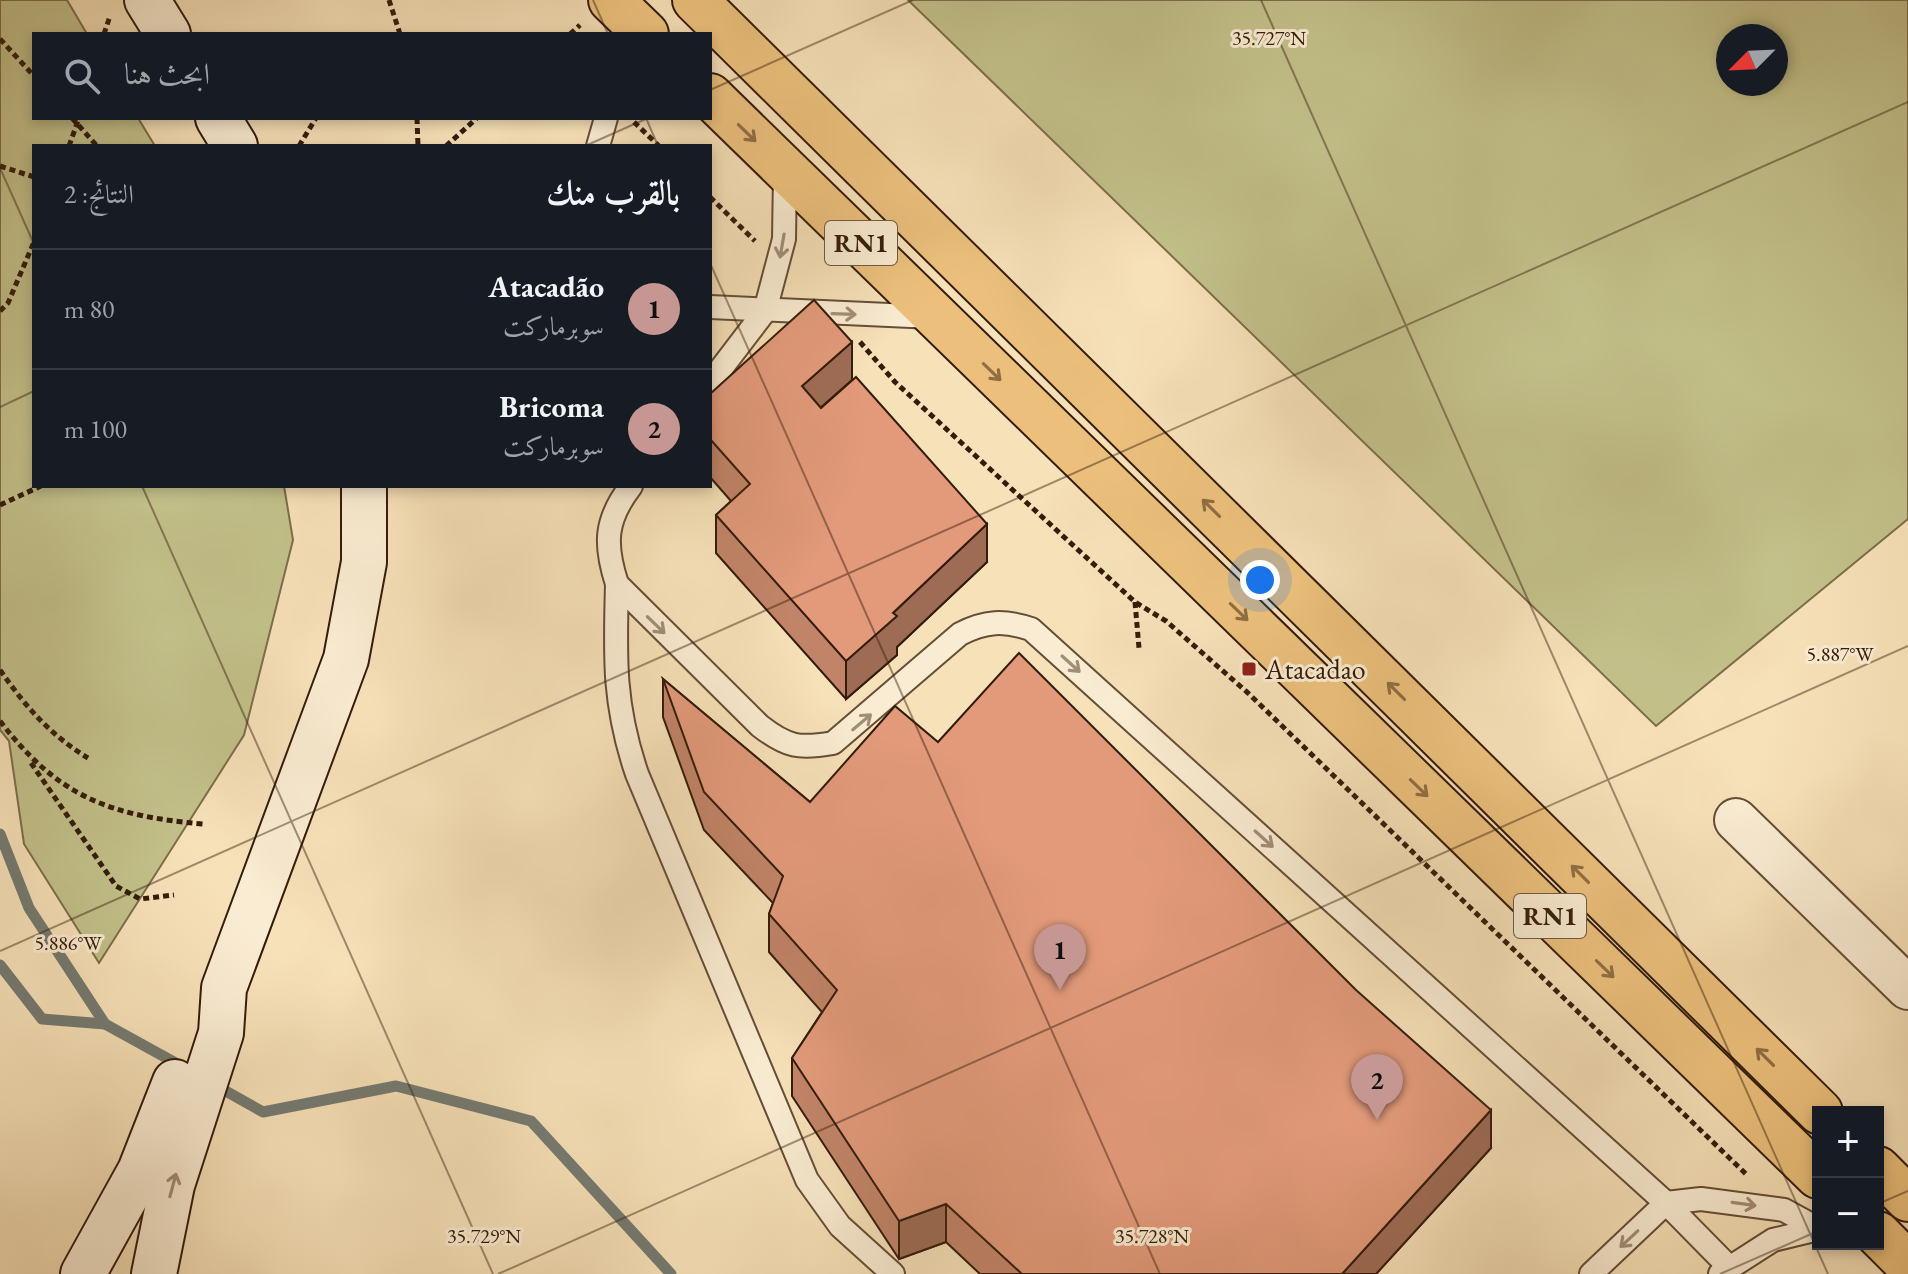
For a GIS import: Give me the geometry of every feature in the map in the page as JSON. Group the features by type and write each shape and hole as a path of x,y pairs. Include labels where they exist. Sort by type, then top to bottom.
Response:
{"highway":[{"name":"RN1","path":"695,0 1814,1106"},
{"name":"RN1","path":"712,98 1812,1170"},
{"path":"1884,1175 1908,1199"}],"street":[{"path":"128,7 165,32"},
{"path":"219,120 234,144"},
{"path":"83,1274 174,1129 202,1050 209,1005 224,988 346,659 364,562 364,488"},
{"path":"1736,820 1908,988"},
{"path":"154,1274 172,1185 174,1129"}],"lane":[{"path":"599,144 605,120"},
{"path":"712,380 765,311 778,265 787,204 784,169"},
{"path":"712,307 937,317"},
{"path":"630,488 610,523 607,554 617,584 615,682 619,714 637,774 807,1180 840,1226 893,1274"},
{"path":"617,584 760,726 781,742 807,748 833,743 855,728 960,634 995,622 1031,629 1666,1203 1724,1270 1773,1240 1812,1230"},
{"path":"1591,1274 1666,1203 1701,1199 1784,1210 1812,1225"}],"path":[{"path":"389,0 399,32"},
{"path":"106,32 128,7"},
{"path":"0,39 32,74"},
{"path":"70,144 76,120"},
{"path":"76,120 95,144"},
{"path":"300,144 315,120"},
{"path":"417,120 418,144"},
{"path":"448,144 475,120"},
{"path":"632,120 657,144"},
{"path":"0,166 32,176"},
{"path":"712,199 778,265"},
{"path":"0,311 8,303 32,247"},
{"path":"842,314 872,359 1135,602 1166,621 1248,693 1784,1210"},
{"path":"0,505 37,488"},
{"path":"1135,602 1139,648"},
{"path":"0,670 37,720 61,741 88,758"},
{"path":"0,721 116,886 140,899 174,895"},
{"path":"29,759 57,781 115,809 142,817 203,824"}],"shaded area":[{"path":"0,0 67,0 86,32 32,32 32,120 139,120 154,144 32,144 32,488 284,488 293,540 244,735 99,963 24,844 9,741 0,730"},
{"path":"908,0 1908,0 1908,519 1656,726"}],"building":[{"path":"814,300 852,342 802,386 821,408 856,377 987,524 893,613 897,616 846,661 716,515 750,484 712,441 712,392"},
{"path":"1019,653 1356,990 1491,1110 1342,1274 1022,1274 946,1204 899,1221 792,1058 837,990 769,914 783,876 704,792 663,679 810,802 895,706 938,742"}],"waterway":[{"path":"0,834 29,908 105,1024 183,1067"},
{"path":"0,965 42,1019 105,1024"},
{"path":"215,1085 263,1112 396,1086 531,1121 671,1274"}],"place":[{"name":"Atacadao","path":"1249,669"},
{"name":"Atacadão","path":"1060,990"},
{"name":"Bricoma","path":"1377,1120"}]}
